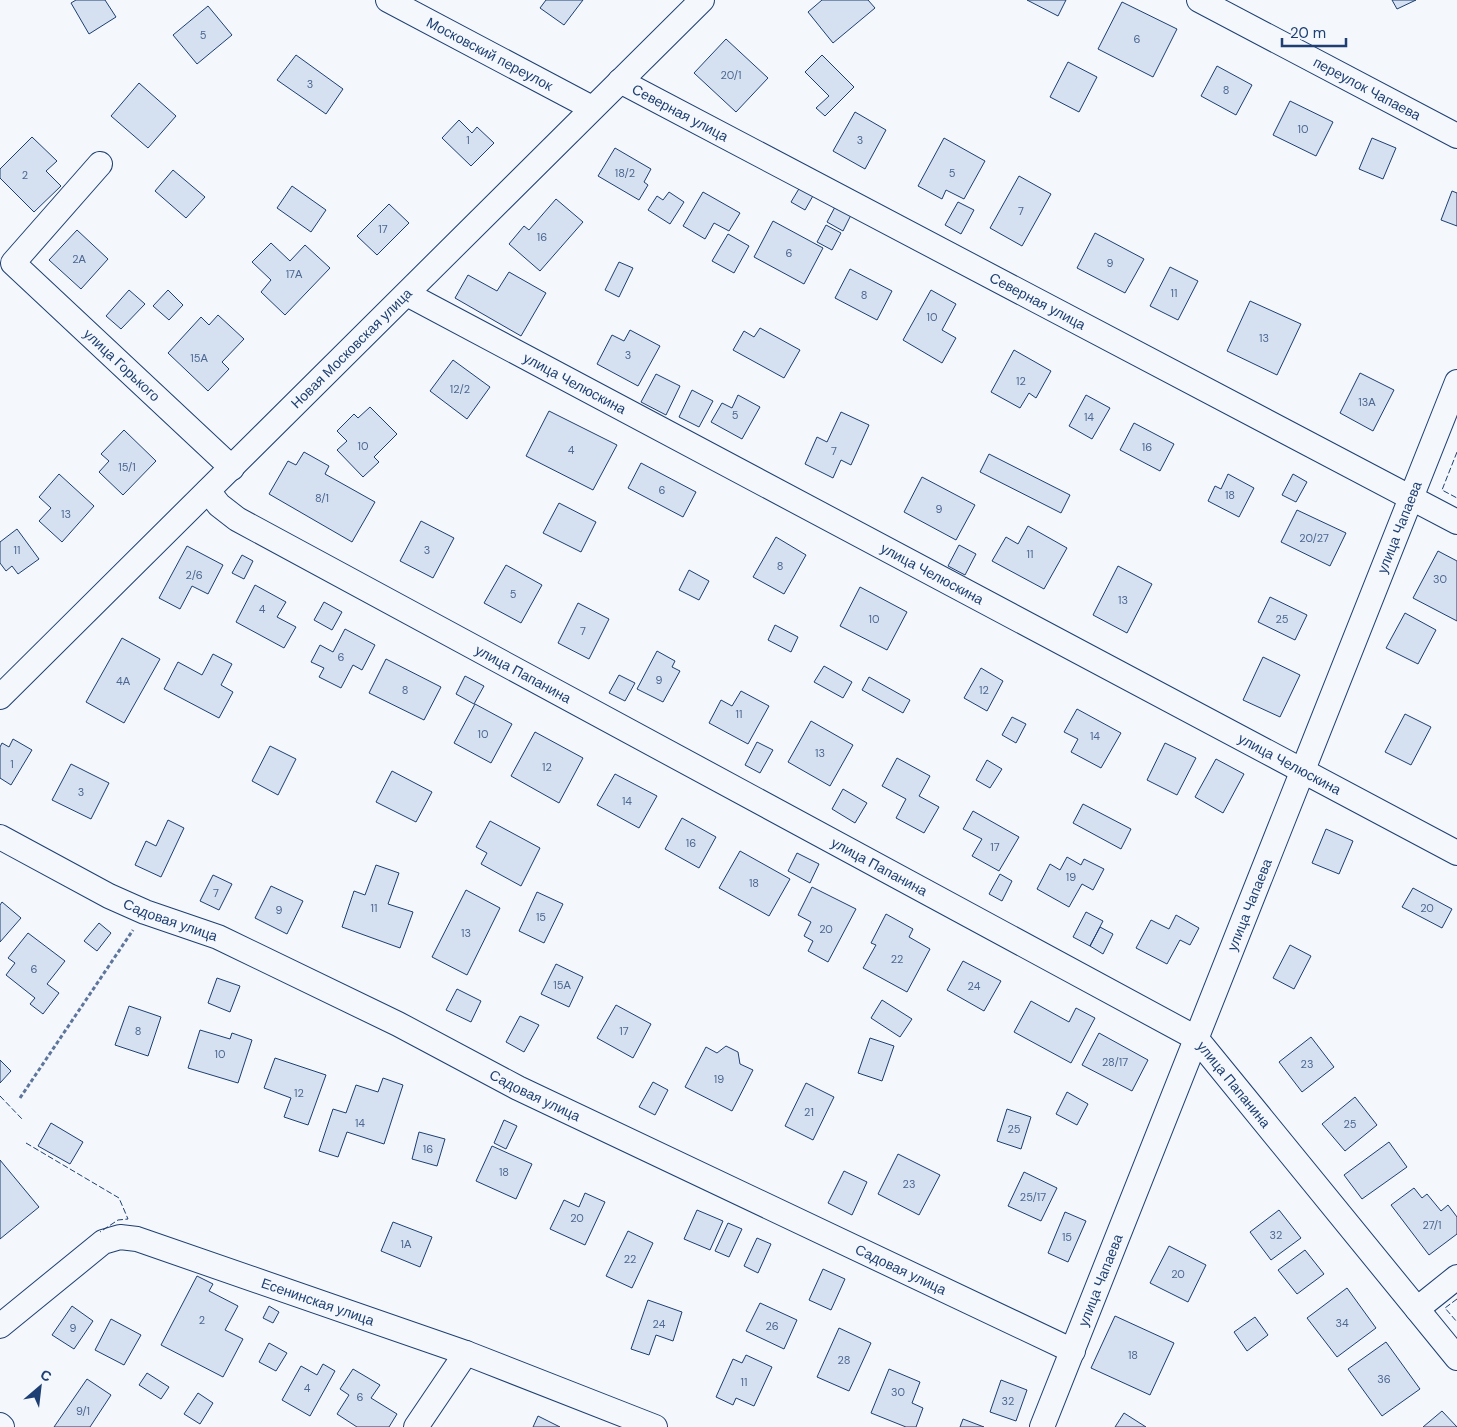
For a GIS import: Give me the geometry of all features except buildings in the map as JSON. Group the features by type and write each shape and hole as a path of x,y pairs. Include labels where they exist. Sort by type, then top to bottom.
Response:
{"street":[{"name":"Московский переулок","path":"388,0 592,108"},
{"name":"Новая Московская улица","path":"0,697 702,0"},
{"name":"переулок Чапаева","path":"1199,0 1457,136"},
{"name":"Северная улица","path":"620,81 1457,522"},
{"name":"улица Горького","path":"100,164 13,263 232,468"},
{"name":"улица Челюскина","path":"407,294 1457,853"},
{"name":"улица Чапаева","path":"1042,1427 1304,772 1410,497 1457,382"},
{"name":"улица Папанина","path":"208,491 219,505 237,519 1196,1038 1457,1358"},
{"name":"Садовая улица","path":"0,837 109,896 145,912 218,937 398,1024 518,1088 1073,1351"},
{"name":"Есенинская улица","path":"0,1326 103,1242 120,1237 137,1239 466,1353 654,1427"},
{"path":"1417,1310 1457,1277"},
{"path":"416,1427 466,1353"}],"path":[{"path":"20,1098 145,912"}],"fence":[{"path":"1457,452 1442,490 1457,498"},
{"path":"0,1096 22,1119"},
{"path":"26,1143 119,1198 128,1219 118,1220 100,1232"},
{"path":"1457,1299 1445,1308 1457,1322"}]}
